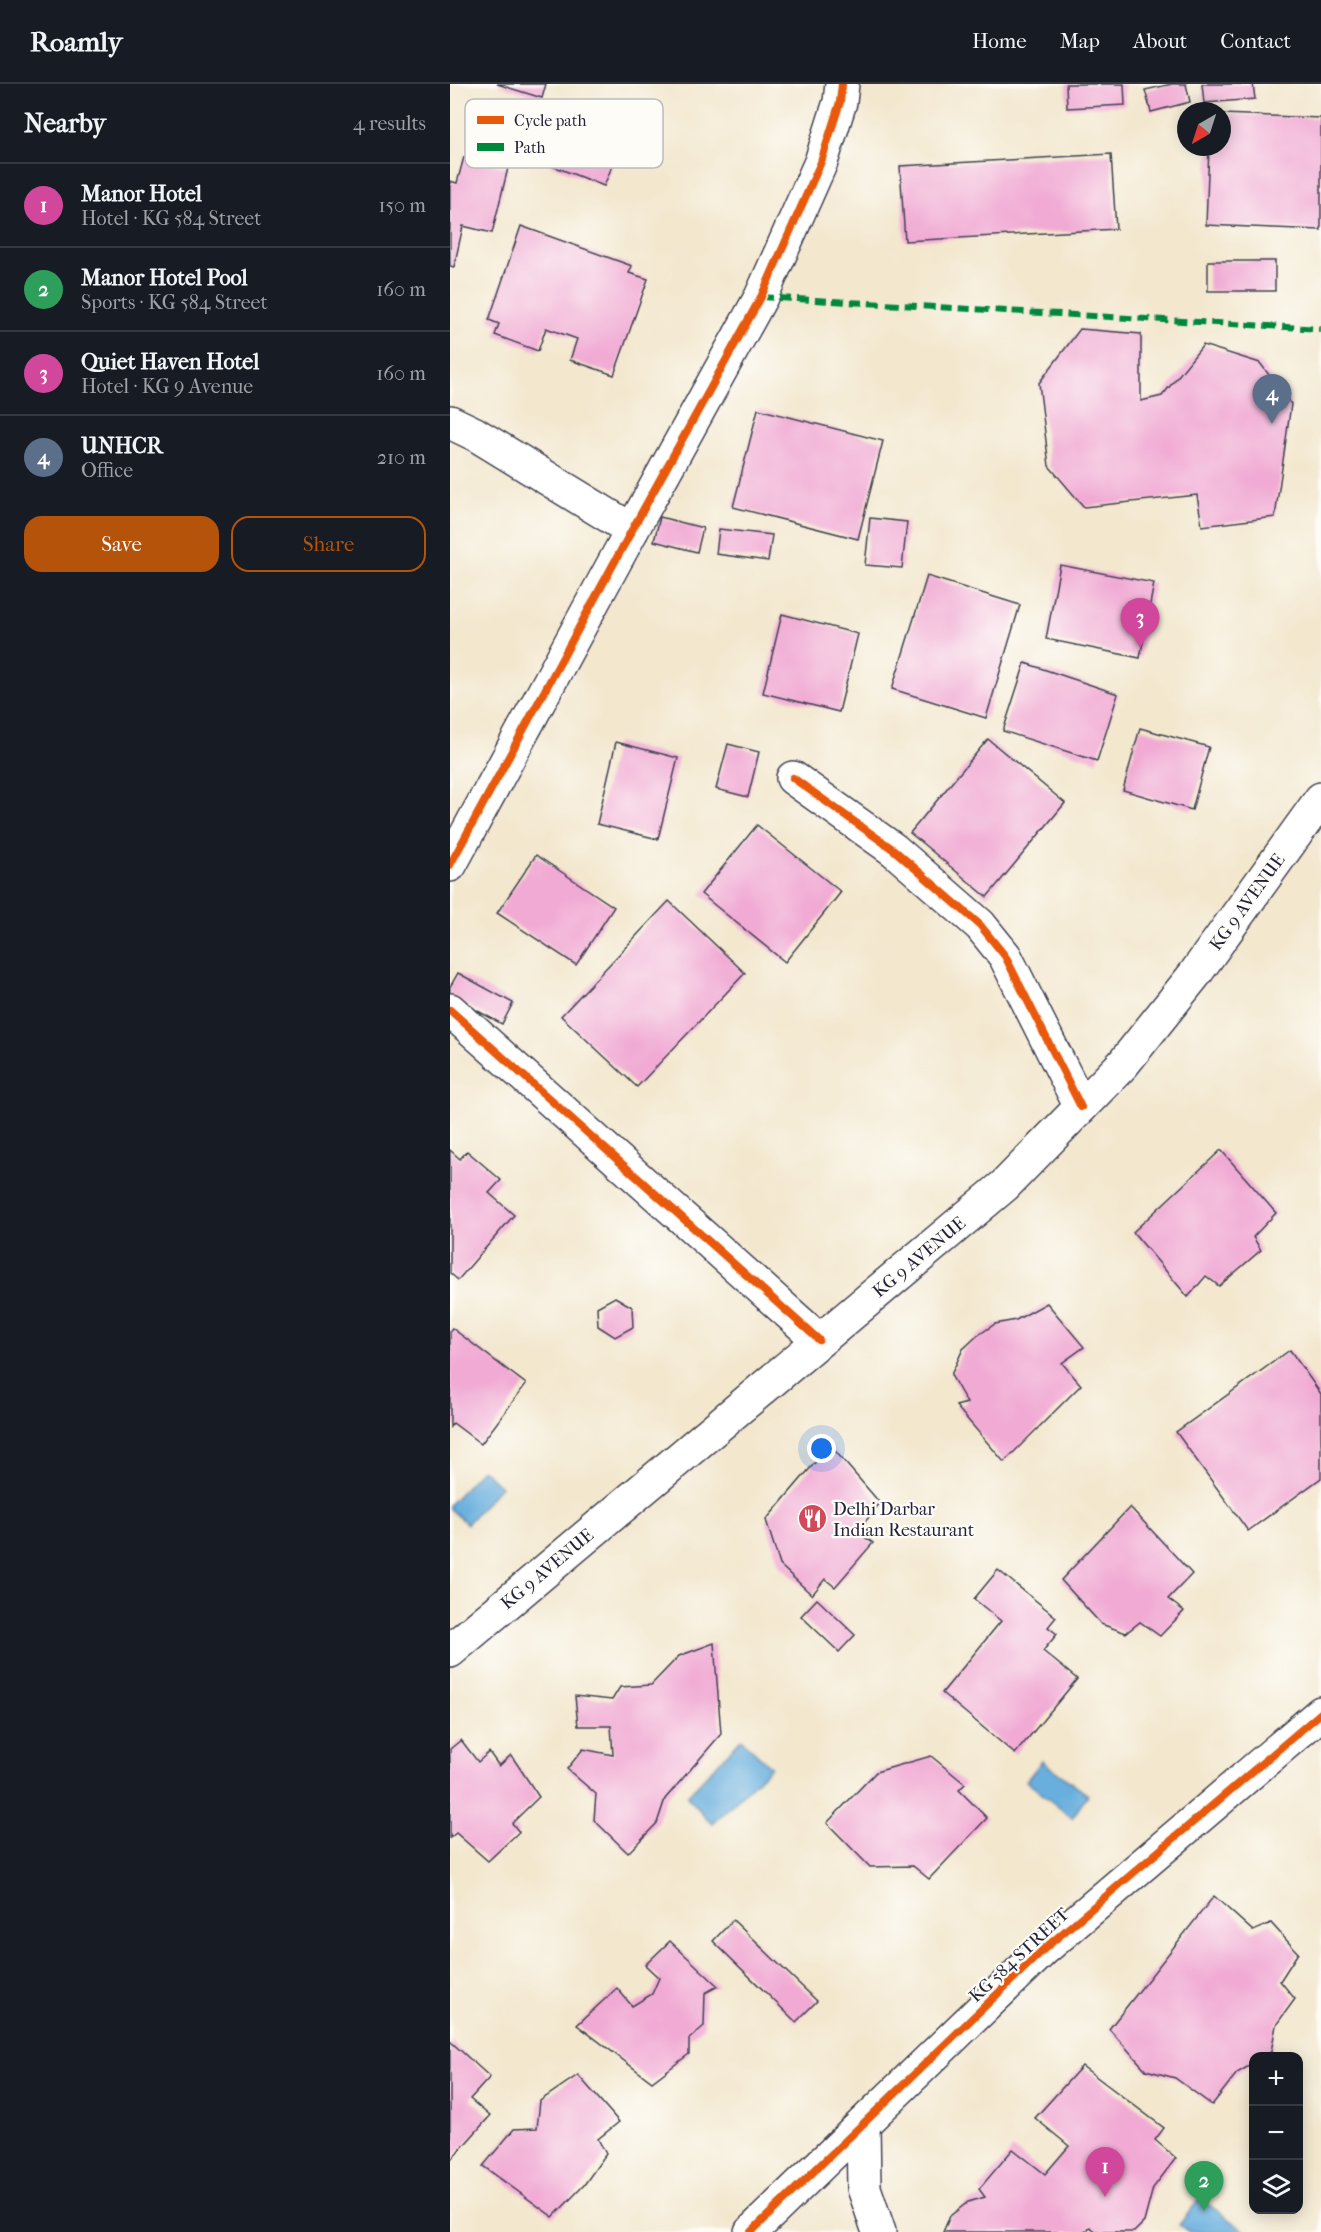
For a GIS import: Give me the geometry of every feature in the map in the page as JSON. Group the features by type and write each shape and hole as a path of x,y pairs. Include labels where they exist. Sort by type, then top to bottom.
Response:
{"street":[{"path":"450,865 761,297 821,162 840,102 842,84"},
{"path":"450,422 475,434 632,530"},
{"path":"793,778 894,850 980,926 1005,956 1081,1107"},
{"name":"KG 9 AVENUE","path":"450,1651 1005,1185 1123,1064 1196,974 1321,799"},
{"path":"450,1010 819,1340"},
{"name":"KG 584 STREET","path":"750,2232 1044,1949 1321,1713"},
{"path":"863,2124 864,2188 879,2232"}],"water":[{"path":"482,1469 501,1486 467,1524 450,1509 450,1504"},
{"path":"741,1739 771,1767 712,1824 687,1796"},
{"path":"1042,1761 1088,1795 1072,1818 1026,1781"},
{"path":"1200,2198 1246,2232 1189,2232 1179,2225"}],"building":[{"path":"497,84 546,84 542,98"},
{"path":"1066,84 1124,84 1125,105 1067,108"},
{"path":"1172,84 1186,84 1190,102 1177,102 1177,105 1151,112 1145,90"},
{"path":"1202,84 1253,84 1255,99 1204,102"},
{"path":"1231,114 1321,118 1321,230 1206,225 1209,156 1231,156"},
{"path":"1111,154 1116,229 905,241 900,166"},
{"path":"464,157 465,168 508,168 492,233 463,226 454,267 450,266 450,181 457,183"},
{"path":"558,168 611,168 604,186"},
{"path":"521,226 632,266 629,273 648,279 614,375 570,360 577,339 546,328 538,351 495,335 499,324 489,320"},
{"path":"1208,261 1275,261 1275,291 1208,291"},
{"path":"1080,329 1141,334 1141,401 1162,396 1203,345 1260,363 1291,404 1275,517 1202,526 1197,495 1084,507 1049,466 1039,383"},
{"path":"758,409 883,441 858,539 733,507"},
{"path":"660,517 703,528 697,552 654,541"},
{"path":"870,518 907,522 902,568 865,565"},
{"path":"719,529 772,535 768,561 716,554"},
{"path":"1060,565 1154,583 1140,658 1046,639"},
{"path":"927,576 1020,605 986,718 892,689"},
{"path":"782,614 858,634 839,712 763,693"},
{"path":"1025,663 1118,694 1097,761 1003,731"},
{"path":"1140,728 1209,747 1192,810 1123,790"},
{"path":"988,739 1065,803 987,897 910,833"},
{"path":"616,742 678,758 658,839 597,824"},
{"path":"728,744 759,752 748,797 716,789"},
{"path":"757,825 841,892 785,962 701,894"},
{"path":"536,855 614,907 576,965 497,913"},
{"path":"669,901 745,973 637,1087 561,1016"},
{"path":"458,973 513,1003 502,1024 450,996 450,987"},
{"path":"450,1150 460,1159 467,1151 501,1180 489,1193 514,1215 458,1280 450,1273"},
{"path":"1221,1150 1276,1213 1253,1237 1261,1250 1219,1286 1206,1276 1188,1297 1133,1232"},
{"path":"615,1297 632,1307 633,1327 615,1337 598,1326 597,1307"},
{"path":"1047,1303 1084,1347 1062,1363 1081,1385 1004,1462 956,1406 967,1403 951,1375 963,1349 977,1336 995,1324 1016,1320"},
{"path":"452,1328 526,1384 481,1444 453,1423 450,1427 450,1331"},
{"path":"1290,1350 1321,1394 1321,1478 1248,1531 1176,1432"},
{"path":"830,1445 880,1503 857,1532 873,1543 835,1587 825,1579 812,1595 780,1565 766,1520"},
{"path":"1130,1507 1192,1574 1168,1599 1184,1611 1160,1636 1140,1622 1126,1633 1101,1624 1061,1580"},
{"path":"998,1570 1056,1617 1048,1627 1057,1634 1043,1651 1077,1679 1015,1754 942,1693 1001,1621 974,1599"},
{"path":"817,1599 855,1635 839,1652 801,1616"},
{"path":"714,1643 721,1734 665,1799 657,1823 628,1853 594,1820 596,1794 567,1769 583,1749 613,1755 611,1726 578,1726 575,1696 612,1700 620,1687 651,1685 679,1656"},
{"path":"461,1740 478,1762 489,1752 499,1766 511,1755 539,1797 512,1823 519,1832 488,1861 456,1833 450,1838 450,1749"},
{"path":"931,1756 965,1784 959,1790 987,1818 929,1879 913,1866 870,1867 827,1823 876,1772"},
{"path":"1214,1896 1253,1931 1271,1923 1298,1953 1280,1981 1295,1999 1276,2025 1271,2052 1249,2052 1249,2066 1237,2073 1212,2105 1175,2078 1146,2070 1109,2029"},
{"path":"733,1920 817,2001 796,2022 713,1941"},
{"path":"670,1941 718,1986 705,1993 704,2026 689,2039 689,2054 652,2082 577,2025 617,1988 632,2006 652,1994 659,1978 645,1965"},
{"path":"450,2041 490,2077 470,2099 490,2116 450,2161"},
{"path":"1082,2066 1164,2128 1155,2140 1176,2158 1153,2188 1144,2222 1134,2232 1097,2232 1090,2227 1085,2232 943,2232 950,2216 968,2202 985,2197 979,2189 1013,2149 1045,2174 1069,2146 1035,2118"},
{"path":"578,2075 619,2122 598,2139 606,2154 584,2185 553,2217 483,2166 514,2129 537,2128 540,2101"}],"marked path":[{"path":"761,297 1321,329"}],"cycle path":[{"path":"450,865 761,297 821,162 840,102 842,84"},
{"path":"793,778 894,850 980,925 1005,956 1081,1107"},
{"path":"450,1010 819,1340"},
{"path":"751,2232 1044,1949 1321,1713"}],"place":[{"name":"UNHCR","path":"1272,424"},
{"name":"Quiet Haven Hotel","path":"1140,648"},
{"name":"Delhi Darbar Indian Restaurant","path":"812,1519"},
{"name":"Manor Hotel","path":"1105,2197"},
{"name":"Manor Hotel Pool","path":"1204,2211"}]}
